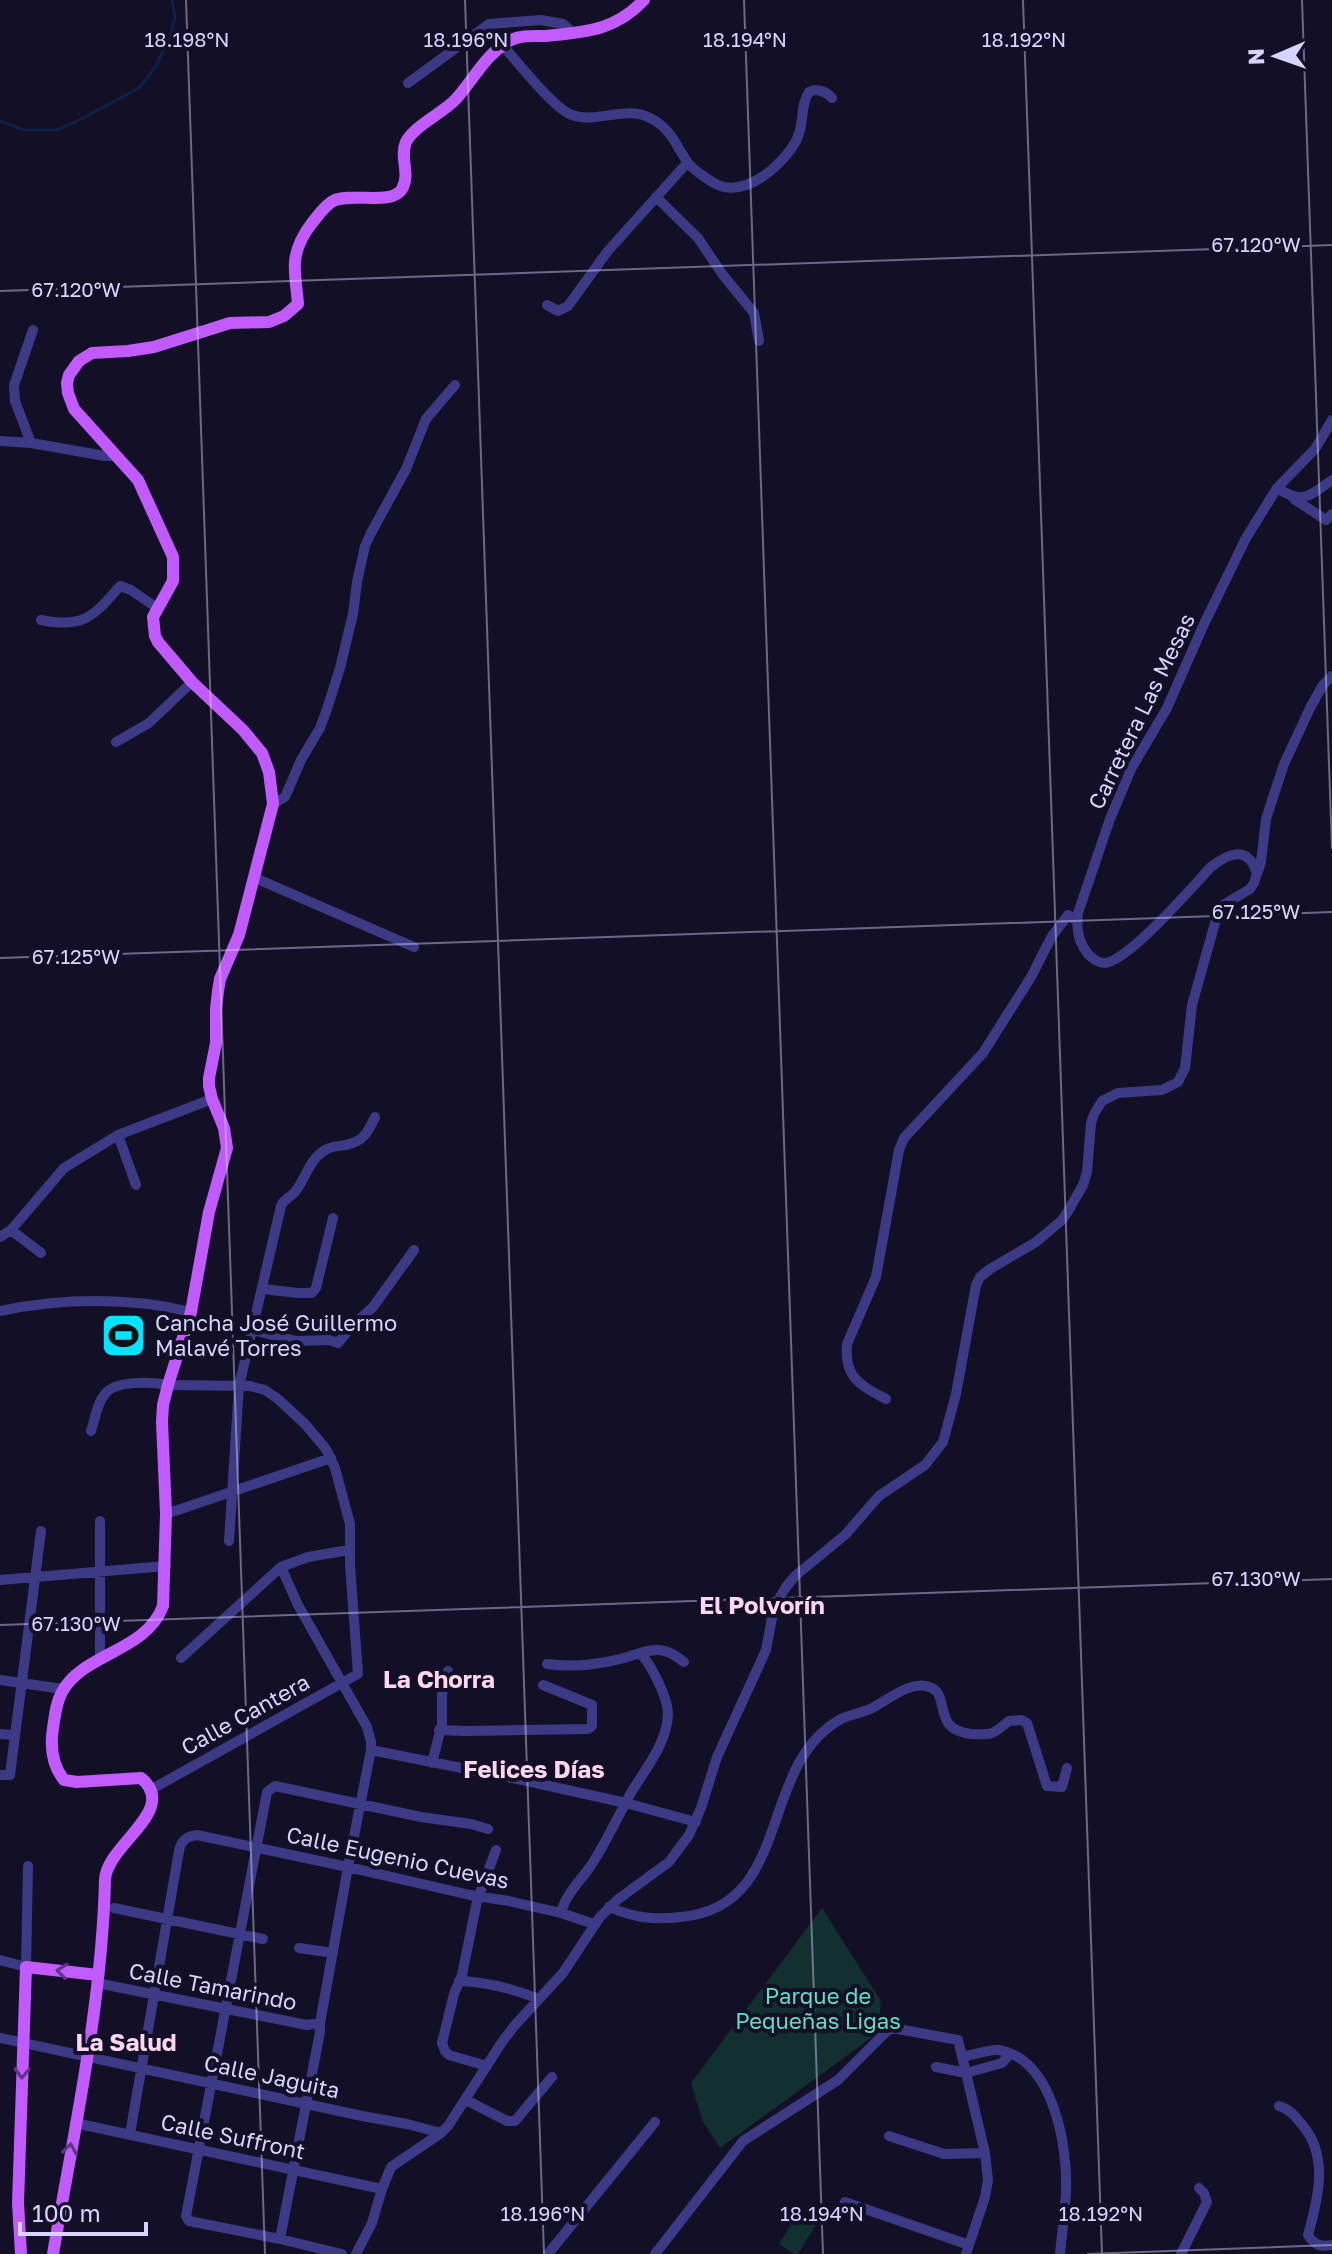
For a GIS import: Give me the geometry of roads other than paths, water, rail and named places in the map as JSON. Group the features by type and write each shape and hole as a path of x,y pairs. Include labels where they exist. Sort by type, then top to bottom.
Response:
{"main road":[{"path":"53,2254 98,1979 105,1875 118,1852 152,1808 154,1800 152,1789 137,1777 77,1782 64,1780 55,1768 51,1741 57,1704 63,1689 77,1675 139,1638 158,1619 163,1606 166,1514 162,1422 168,1385 191,1312 209,1212 227,1148 209,1078 216,1043 220,979 239,935 273,804 269,772 262,753 243,730 192,682 155,636 153,617 173,581 174,561 143,490 84,421 70,399 67,387 69,375 79,361 92,353 154,347 230,323 261,323 284,316 298,304 295,261 307,230 334,201 349,196 387,198 398,194 406,176 402,151 408,138 455,100 488,58 519,38 607,27 636,9 644,0"},
{"path":"21,2254 18,2203 26,1967"},
{"name":"Calle Tamarindo","path":"26,1967 98,1979"}],"street":[{"path":"408,83 489,24 541,20 563,24 573,33"},
{"path":"503,46 564,112 580,117 619,113 647,116 668,132 687,163 717,185 727,188 752,182 766,174 792,148 802,125 803,102 809,92 818,90 832,98"},
{"path":"547,305 558,311 568,306 607,252 687,163"},
{"path":"656,197 698,238 754,313 759,341"},
{"path":"31,443 15,401 14,385 33,330"},
{"path":"273,804 285,797 327,709 353,614 365,546 406,469 426,419 455,385"},
{"name":"Carretera Las Mesas","path":"1077,921 1110,819 1131,769 1167,708 1246,538 1277,488 1315,449 1332,420"},
{"path":"0,441 117,456"},
{"path":"1292,498 1303,498 1332,480"},
{"path":"1277,488 1326,520 1332,514"},
{"path":"41,620 59,624 84,619 102,608 120,586 157,608"},
{"path":"1256,871 1261,862 1266,819 1284,764 1311,706 1332,676"},
{"path":"116,742 149,723 192,682"},
{"path":"356,2254 372,2223 391,2167 441,2133 456,2117 515,2025 563,1973 594,1924 609,1907 678,1853 696,1822 717,1757 766,1650 778,1599 795,1576 845,1535 879,1496 925,1465 943,1442 956,1394 976,1285 990,1269 1036,1242 1061,1221 1076,1200 1087,1172 1091,1123 1102,1101 1118,1093 1162,1090 1178,1082 1185,1068 1192,1005 1215,923 1223,905 1250,889 1256,878 1251,860 1235,855 1221,859 1134,948 1112,961 1104,963 1087,953 1079,936 1077,921 1068,915 1058,926 1031,977 983,1053 904,1138 899,1150 876,1277 847,1344 846,1354 850,1370 858,1382 886,1399"},
{"path":"253,877 414,947"},
{"path":"0,1237 11,1230 64,1168 118,1135 212,1099"},
{"path":"229,1541 239,1386 284,1200 294,1193 307,1169 325,1150 361,1140 375,1117"},
{"path":"118,1135 136,1185"},
{"path":"263,1289 312,1293 316,1288 333,1218"},
{"path":"11,1230 41,1253"},
{"path":"253,1330 296,1341 329,1340 338,1343 373,1307 414,1250"},
{"path":"0,1311 63,1302 150,1304 191,1312"},
{"path":"91,1431 102,1398 108,1390 118,1385 153,1383 258,1387 278,1399 319,1439 331,1458 348,1513 351,1531 349,1550 308,1557 281,1567 181,1658"},
{"path":"166,1514 331,1458"},
{"path":"100,1521 100,1660"},
{"path":"5,1775 14,1735 41,1531"},
{"name":"Calle Cantera","path":"152,1789 358,1674 349,1550"},
{"path":"0,1580 166,1566"},
{"path":"280,2239 371,1750 367,1727 298,1605 281,1567"},
{"path":"547,1664 576,1666 606,1663 661,1649 684,1662"},
{"path":"561,1913 563,1903 597,1857 659,1746 667,1716 664,1698 648,1662 640,1653"},
{"path":"432,1763 442,1724 442,1695 448,1671"},
{"path":"0,1680 63,1689"},
{"path":"439,1730 588,1729 593,1722 592,1705 543,1685"},
{"path":"609,1907 636,1917 655,1918 691,1916 726,1903 751,1877 767,1848 792,1774 817,1739 842,1719 913,1687 935,1690 950,1726 962,1733 987,1735 998,1733 1009,1721 1027,1723 1047,1786 1062,1787 1067,1768"},
{"path":"0,1734 14,1735"},
{"path":"371,1750 527,1781 696,1822"},
{"path":"342,2254 189,2221 186,2216 267,1792 275,1786 488,1829"},
{"name":"Calle Eugenio Cuevas","path":"167,1919 181,1844 193,1836 561,1913 594,1924"},
{"path":"487,2066 447,2053 442,2043 479,1896 496,1850"},
{"path":"26,1967 28,1866"},
{"path":"114,1908 263,1939"},
{"path":"130,2134 167,1919"},
{"path":"299,1948 333,1953"},
{"name":"Calle Tamarindo","path":"0,1960 26,1967"},
{"name":"Calle Tamarindo","path":"98,1979 226,2009 307,2025 320,2023"},
{"path":"459,1981 522,1992 539,1999"},
{"path":"655,2254 743,2141 838,2080 886,2032 898,2029 958,2040 985,2153 987,2189 968,2249 845,2202"},
{"name":"Calle Jaguita","path":"0,2038 441,2133"},
{"path":"962,2057 998,2050 1023,2059 1039,2078 1055,2112 1064,2155 1066,2193 1060,2254"},
{"path":"936,2067 966,2073 1002,2063 1009,2055"},
{"path":"466,2100 507,2121 515,2121 552,2077"},
{"path":"1279,2106 1292,2112 1313,2141 1320,2171 1308,2235 1321,2246 1332,2245"},
{"path":"548,2254 655,2122"},
{"name":"Calle Suffront","path":"75,2123 382,2189"},
{"path":"889,2136 944,2154 985,2153"},
{"path":"1181,2254 1207,2202 1199,2188"}],"waterway":[{"path":"0,121 24,130 57,130 139,88 156,66 170,37 175,17 172,0"}],"place":[{"name":"Cancha José Guillermo Malavé Torres","path":"124,1335"}],"district":[{"name":"El Polvorín","path":"762,1604"},
{"name":"La Chorra","path":"439,1678"},
{"name":"Felices Días","path":"534,1768"},
{"name":"La Salud","path":"126,2041"}],"park label":[{"name":"Parque de Pequeñas Ligas","path":"818,2008"}]}
